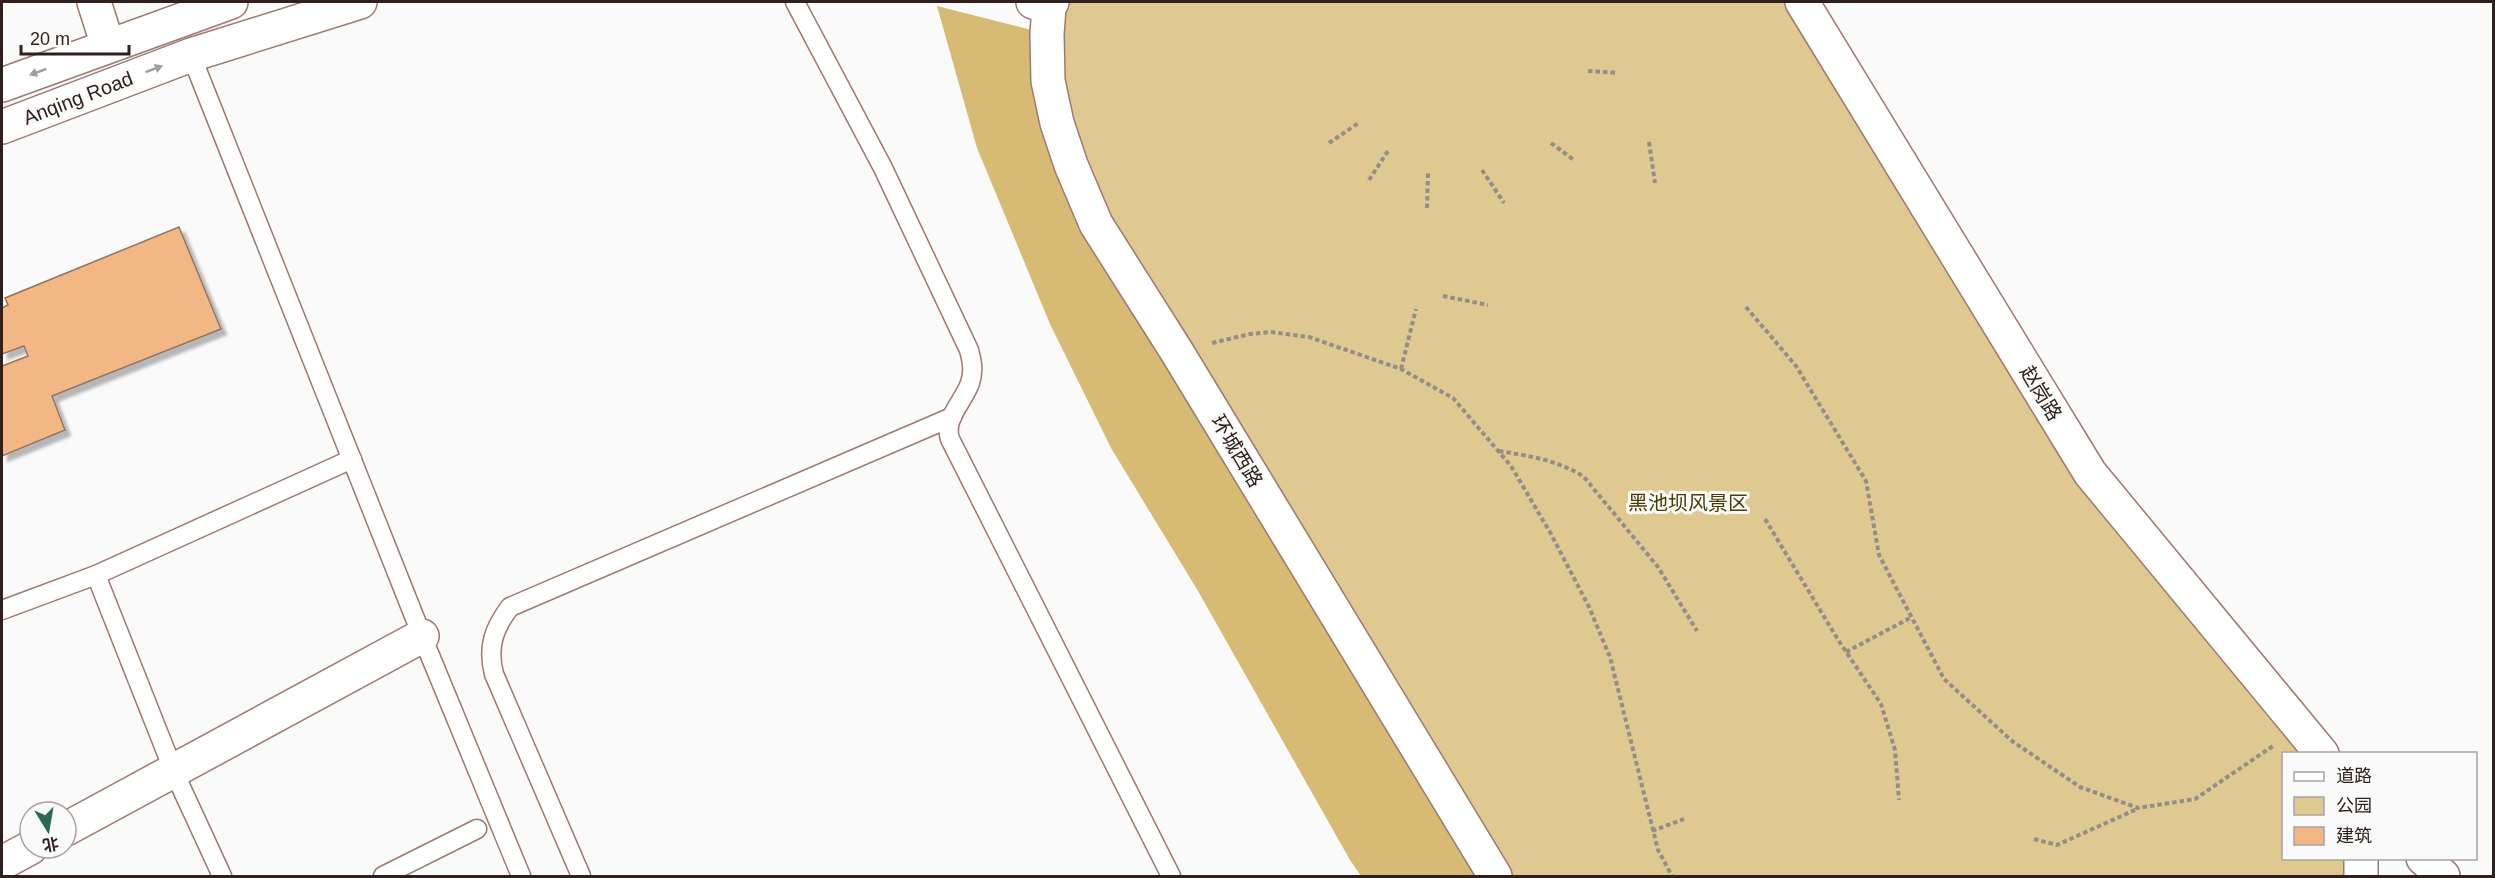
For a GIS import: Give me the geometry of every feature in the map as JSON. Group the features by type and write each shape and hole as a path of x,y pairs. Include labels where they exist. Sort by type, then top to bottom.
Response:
{"street":[{"path":"94,2 108,46"},
{"name":"Anqing Road","path":"2,85 231,2"},
{"name":"Anqing Road","path":"2,127 191,55 360,2"},
{"name":"赵岗路","path":"1802,2 2090,473 2321,752"},
{"name":"环城西路","path":"1045,3 1048,81 1057,123 1071,165 1096,224 1177,352 1495,876"},
{"path":"78,823 422,636"},
{"path":"2,863 18,854"},
{"path":"2361,860 2361,876"},
{"path":"2425,860 2443,876"}],"lane":[{"path":"795,2 883,168 969,350 973,367 970,383 952,417 948,429 950,439 1171,876"},
{"path":"191,55 422,636 521,876"},
{"path":"581,876 490,660 492,638 499,622 510,607 952,417"},
{"path":"2,610 96,576 352,459"},
{"path":"96,576 174,772 222,876"},
{"path":"383,876 477,829"}],"path":[{"path":"1588,71 1617,72"},
{"path":"1329,143 1360,122"},
{"path":"1649,142 1655,183"},
{"path":"1551,143 1574,160"},
{"path":"1369,180 1388,151"},
{"path":"1482,170 1504,203"},
{"path":"1427,208 1428,173"},
{"path":"1443,296 1488,305"},
{"path":"1746,307 1796,366 1866,481 1879,555 1944,679 2012,741 2080,787 2138,808"},
{"path":"1401,369 1416,309"},
{"path":"1177,352 1250,334 1279,333 1309,337 1401,369 1453,398 1511,466 1551,534 1589,607 1610,657 1652,831 1658,850 1672,876"},
{"path":"1498,450 1545,459 1569,468 1584,477 1658,567 1697,631"},
{"path":"1765,519 1846,652 1881,704 1895,750 1899,800"},
{"path":"1846,652 1912,617"},
{"path":"2034,838 2057,845 2138,808 2195,799 2301,728"},
{"path":"1652,831 1684,819"}],"green space":[{"name":"黑池坝风景区","path":"1052,2 1802,2 2023,363 2321,752 2282,752 2282,860 2361,860 2361,876 1495,876 1071,165"}],"shaded area":[{"path":"937,6 1047,34 1071,165 1495,876 1361,876 1350,860 1198,591 1111,448 1050,324 977,148"}],"building":[{"path":"179,227 221,329 52,396 65,430 2,456 2,366 28,356 24,346 2,354 2,308 8,305 5,298"}]}
